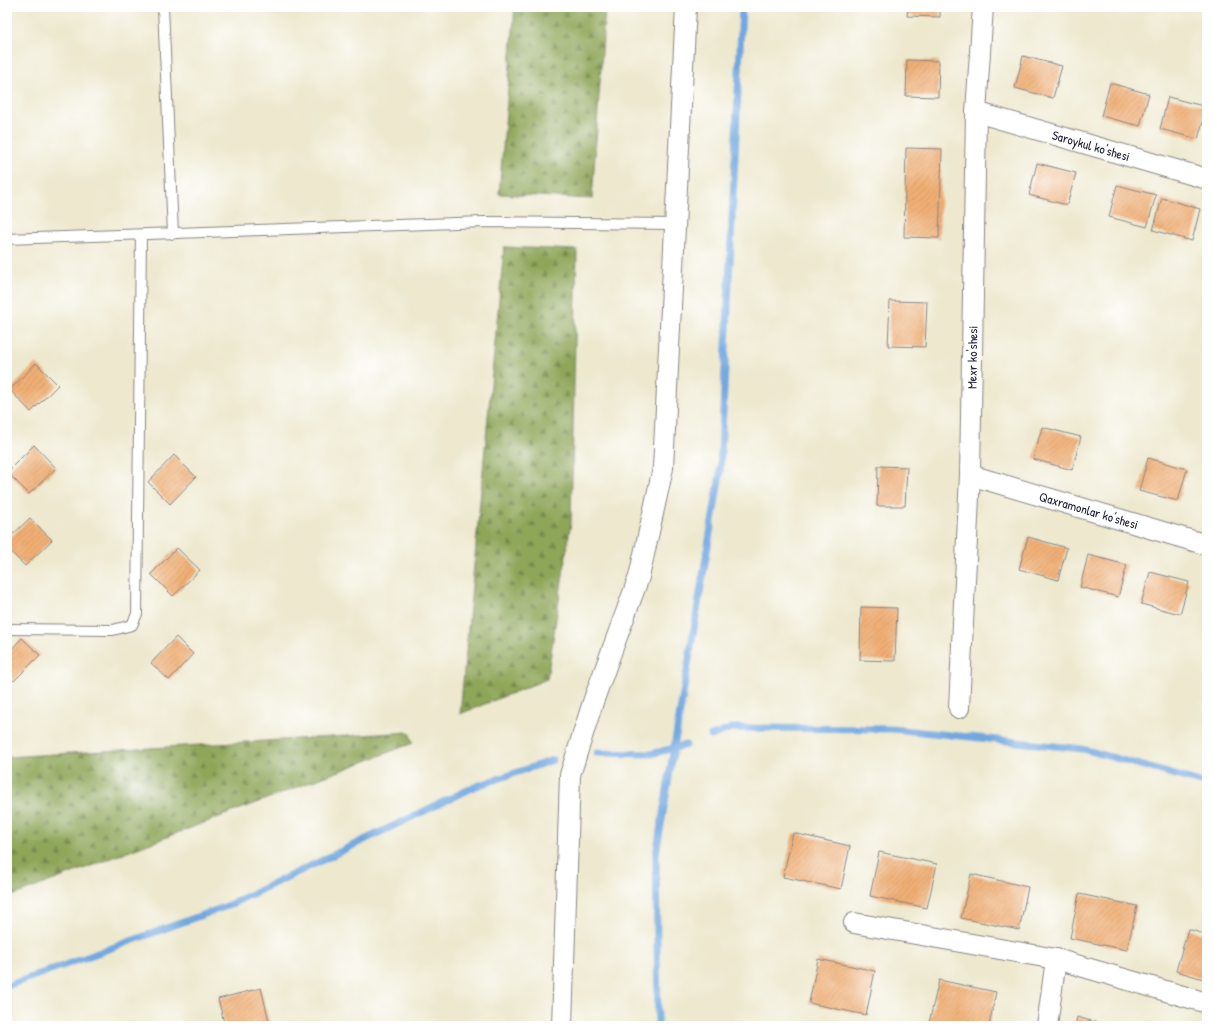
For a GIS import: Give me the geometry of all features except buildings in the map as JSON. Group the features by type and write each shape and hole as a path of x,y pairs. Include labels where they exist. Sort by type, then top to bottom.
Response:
{"street":[{"path":"562,1026 570,775 594,699 639,577 663,468 686,7"},
{"name":"Mexr ko'shesi","path":"959,708 970,475 976,112 982,7"},
{"name":"Saroykul ko'shesi","path":"976,112 1207,179"},
{"name":"Qaxramonlar ko'shesi","path":"970,475 1207,545"},
{"path":"854,923 1056,959 1207,1003"},
{"path":"1047,1026 1056,959"}],"lane":[{"path":"163,7 173,234"},
{"path":"7,239 484,222 676,224"},
{"path":"7,629 113,630 132,625 137,614 141,235"}],"green space":[{"path":"515,7 605,7 592,199 499,194"},
{"path":"504,247 577,250 571,522 547,679 460,714"},
{"path":"409,732 413,743 7,898 7,757"}],"waterway":[{"path":"658,1026 656,855 720,474 742,7"},
{"path":"711,736 732,728 893,729 1083,749 1207,784"},
{"path":"597,753 651,754 686,745"},
{"path":"7,986 227,906 474,787 553,760"}]}
